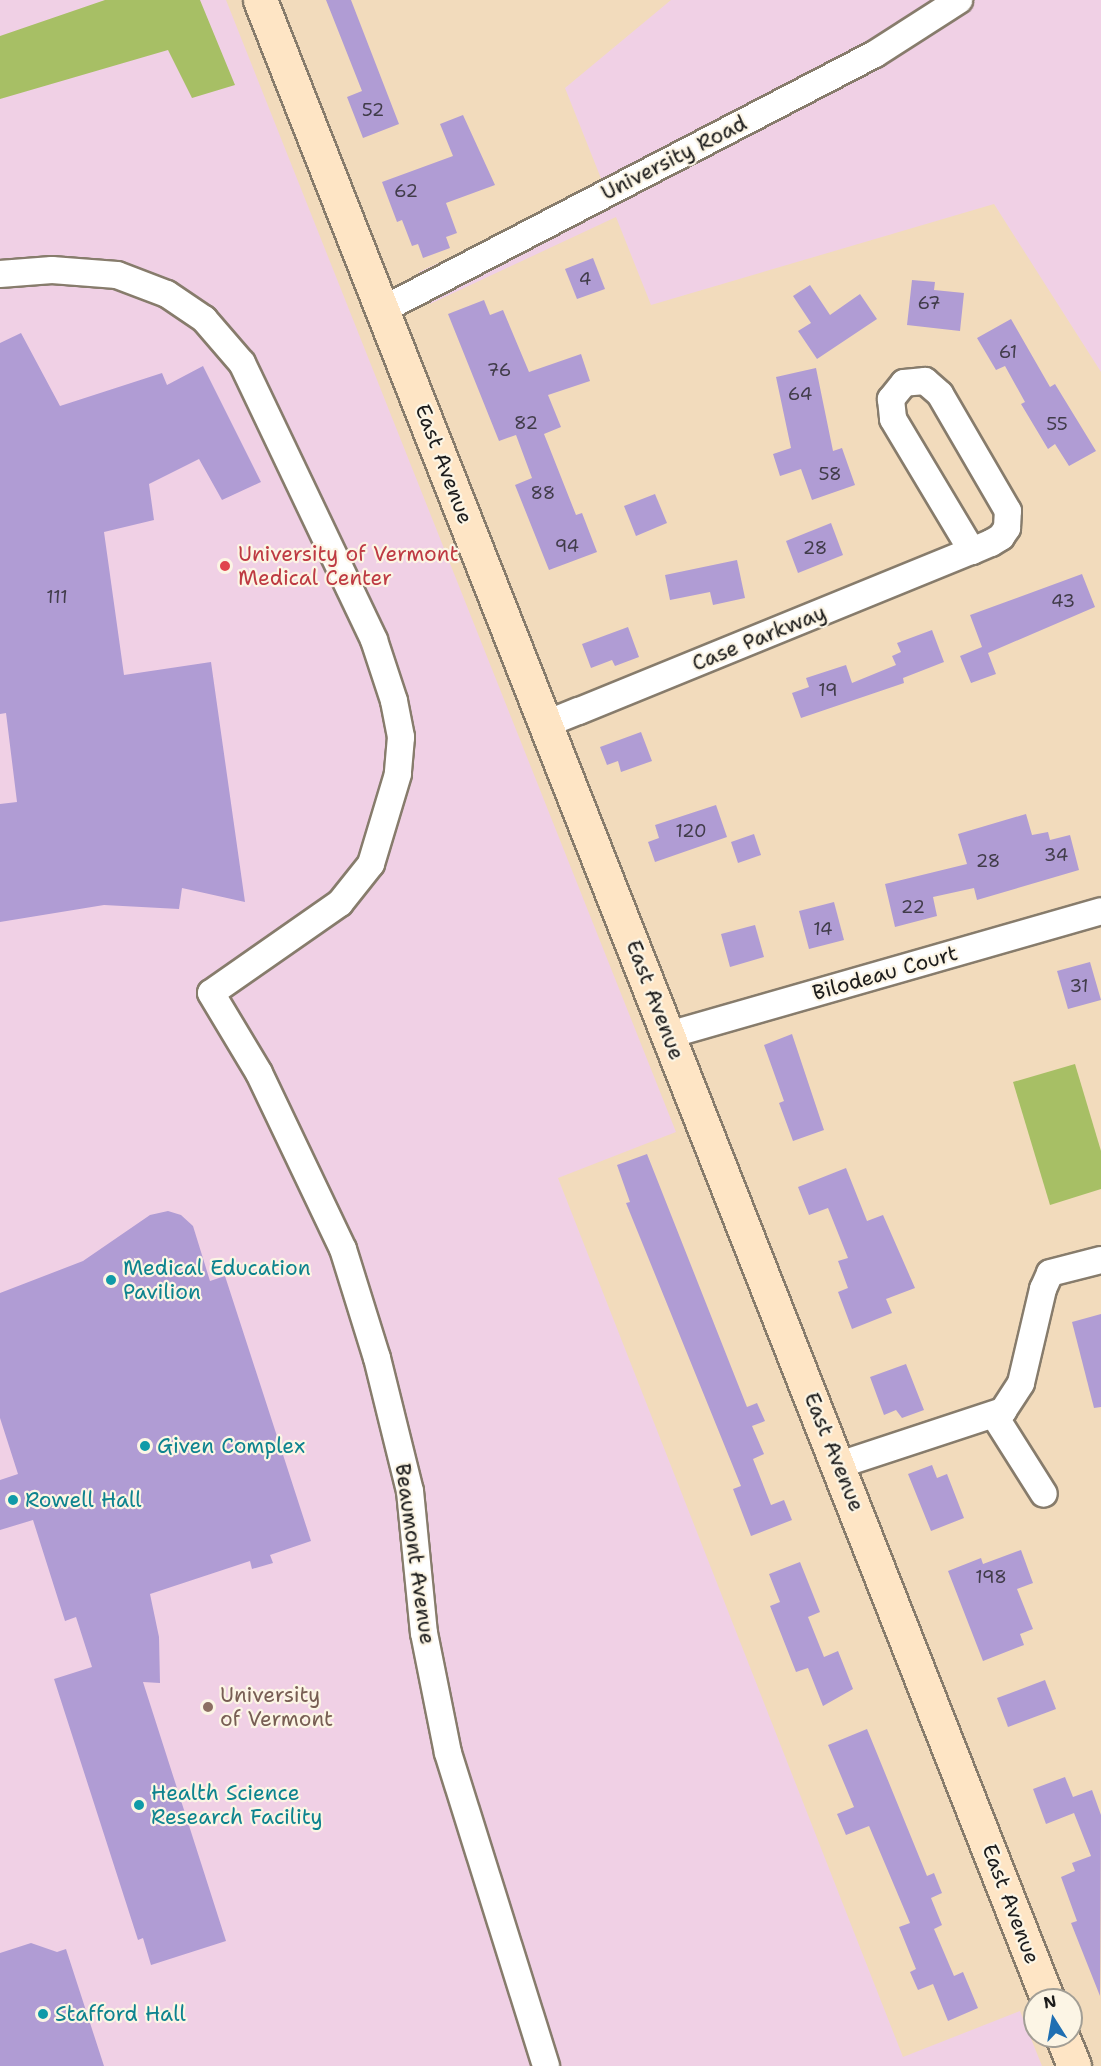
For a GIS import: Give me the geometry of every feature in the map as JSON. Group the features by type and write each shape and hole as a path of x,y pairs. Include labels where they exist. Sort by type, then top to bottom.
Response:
{"main road":[{"name":"East Avenue","path":"260,0 384,309 1043,1988"},
{"path":"1067,2048 1074,2066"}],"street":[{"name":"University Road","path":"384,309 875,54 959,0"},
{"name":"Beaumont Avenue","path":"0,274 52,270 117,275 167,294 204,319 242,363 374,640 394,701 401,738 398,774 371,864 340,903 211,993 259,1073 343,1249 370,1336 410,1491 424,1633 448,1753 546,2066"},
{"name":"Case Parkway","path":"546,724 972,551 1001,537 1007,528 1008,511 937,390 920,380 904,383 891,399 893,419 972,551"},
{"name":"Bilodeau Court","path":"669,1035 1101,911"},
{"path":"839,1465 994,1415 1014,1399 1021,1383 1043,1289 1050,1274 1101,1260"},
{"path":"994,1415 1044,1494"}],"shaded area":[{"name":"University of Vermont Medical Center","path":"0,0 226,0 676,1132 558,1178 903,2057 1020,2011 1023,2018 1023,2048 1035,2048 1042,2066 0,2066"},
{"path":"671,0 1101,0 1101,372 994,204 651,305 616,217 430,304 419,272 604,186 565,88"}],"green space":[{"path":"105,0 200,0 235,85 192,98 168,50 0,99 0,36"},
{"path":"1075,1064 1101,1151 1101,1189 1050,1205 1013,1082"}],"building":[{"path":"326,0 351,0 399,124 363,138 347,97 362,91"},
{"path":"463,115 495,185 446,203 457,233 446,237 450,248 423,258 418,244 412,246 402,220 397,222 382,182 453,156 440,124"},
{"path":"593,258 605,289 577,299 565,269"},
{"path":"912,280 935,282 934,290 964,293 960,331 907,325"},
{"path":"810,285 830,315 860,294 877,319 817,359 798,331 811,323 793,296"},
{"path":"484,300 490,315 503,310 529,372 581,354 590,381 548,395 561,427 544,434 576,515 582,513 597,552 549,570 515,485 532,478 516,435 499,441 448,314"},
{"path":"1011,319 1050,387 1055,384 1096,451 1069,466 1055,444 1048,449 1021,404 1025,402 1005,366 996,370 977,338"},
{"name":"University of Vermont Medical Center","path":"21,333 60,406 162,373 167,385 203,366 261,482 222,500 199,459 149,484 154,520 104,532 124,675 211,662 245,902 182,888 179,909 104,905 0,922 0,804 17,802 6,713 0,714 0,343"},
{"path":"816,368 833,451 842,448 855,485 812,500 801,469 780,476 773,454 791,448 776,377"},
{"path":"655,494 667,523 636,536 624,506"},
{"path":"831,523 843,555 798,573 786,541"},
{"path":"737,560 745,598 713,605 710,592 670,600 665,575"},
{"path":"1082,574 1095,607 988,653 996,674 971,683 960,656 982,647 970,615"},
{"path":"628,627 639,657 615,666 612,660 591,668 582,644"},
{"path":"932,630 944,662 903,678 904,683 801,718 792,693 809,687 806,678 846,665 852,683 896,665 892,656 901,652 897,643"},
{"path":"641,732 652,761 621,772 618,761 607,765 600,747"},
{"path":"716,805 727,837 655,862 648,842 659,838 655,825"},
{"path":"1026,814 1032,835 1048,832 1050,840 1070,835 1079,870 977,900 974,888 933,897 937,916 895,927 885,884 967,864 958,834"},
{"path":"754,834 761,855 738,863 731,842"},
{"path":"834,902 844,940 809,949 799,911"},
{"path":"755,925 764,957 730,967 721,934"},
{"path":"1090,962 1101,1000 1068,1009 1057,971"},
{"path":"792,1034 824,1130 793,1141 779,1103 784,1101 764,1045"},
{"path":"647,1154 747,1407 757,1403 765,1421 752,1426 764,1454 753,1459 771,1505 784,1500 792,1520 751,1536 733,1489 741,1486 626,1203 630,1202 617,1165"},
{"path":"846,1168 867,1221 883,1215 915,1288 886,1299 892,1313 852,1329 838,1292 848,1288 838,1261 848,1258 828,1208 809,1215 798,1187"},
{"name":"Given Complex","path":"168,1211 181,1215 193,1226 210,1281 225,1276 311,1541 270,1555 273,1563 252,1569 250,1561 150,1594 159,1637 160,1683 143,1682 226,1941 151,1965 143,1938 138,1940 54,1679 92,1667 76,1617 65,1621 33,1520 0,1530 0,1480 18,1474 0,1418 0,1293 83,1261 150,1215"},
{"path":"1101,1314 1101,1407 1094,1408 1072,1322"},
{"path":"906,1364 924,1410 902,1418 896,1410 884,1415 870,1377"},
{"path":"932,1465 937,1478 947,1474 964,1518 931,1531 908,1474"},
{"path":"1021,1550 1033,1583 1017,1589 1033,1629 1020,1634 1024,1645 983,1661 948,1571 981,1558 983,1564"},
{"path":"800,1562 820,1612 808,1617 824,1657 838,1651 853,1689 823,1706 808,1668 796,1672 770,1606 780,1602 769,1574"},
{"path":"1045,1680 1056,1709 1008,1727 997,1698"},
{"path":"867,1729 927,1876 934,1873 942,1893 931,1898 942,1925 934,1929 954,1976 963,1972 978,2008 948,2021 933,1984 918,1990 910,1972 916,1969 899,1927 910,1923 869,1826 846,1835 837,1814 854,1807 828,1745"},
{"path":"1065,1777 1073,1797 1092,1790 1101,1815 1100,1996 1071,1923 1077,1921 1061,1877 1075,1871 1072,1863 1091,1856 1074,1813 1046,1824 1033,1789"},
{"name":"Stafford Hall","path":"31,1943 57,1952 66,1949 104,2066 0,2066 0,1953"}],"place":[{"name":"University of Vermont Medical Center","path":"225,566"},
{"name":"Medical Education Pavilion","path":"111,1280"},
{"name":"Given Complex","path":"145,1446"},
{"name":"Rowell Hall","path":"13,1500"},
{"name":"University of Vermont","path":"208,1707"},
{"name":"Health Science Research Facility","path":"139,1805"},
{"name":"Stafford Hall","path":"43,2014"}]}
